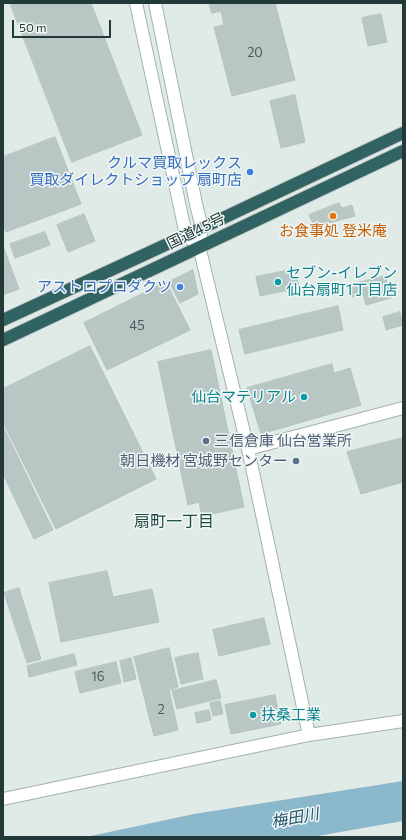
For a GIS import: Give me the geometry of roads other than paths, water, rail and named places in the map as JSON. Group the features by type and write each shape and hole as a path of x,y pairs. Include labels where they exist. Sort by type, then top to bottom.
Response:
{"highway":[{"name":"国道45号","path":"3,320 403,133"},
{"name":"国道45号","path":"3,340 199,246 403,151"}],"street":[{"path":"136,3 186,235 199,246"},
{"path":"155,3 202,228 199,246 248,449 309,735"},
{"path":"248,449 403,408"},
{"path":"3,799 309,735 403,721"}],"water":[{"name":"梅田川","path":"403,781 403,821 312,837 86,837 194,814"}],"place":[{"name":"クルマ買取レックス 買取ダイレクトショップ 扇町店","path":"250,172"},
{"name":"お食事処 登米庵","path":"333,216"},
{"name":"セブン-イレブン 仙台扇町1丁目店","path":"278,282"},
{"name":"アストロプロダクツ","path":"180,287"},
{"name":"仙台マテリアル","path":"304,397"},
{"name":"三信倉庫 仙台営業所","path":"206,441"},
{"name":"朝日機材 宮城野センター","path":"296,461"},
{"name":"扶桑工業","path":"253,715"}],"district":[{"name":"扇町一丁目","path":"174,522"}]}
